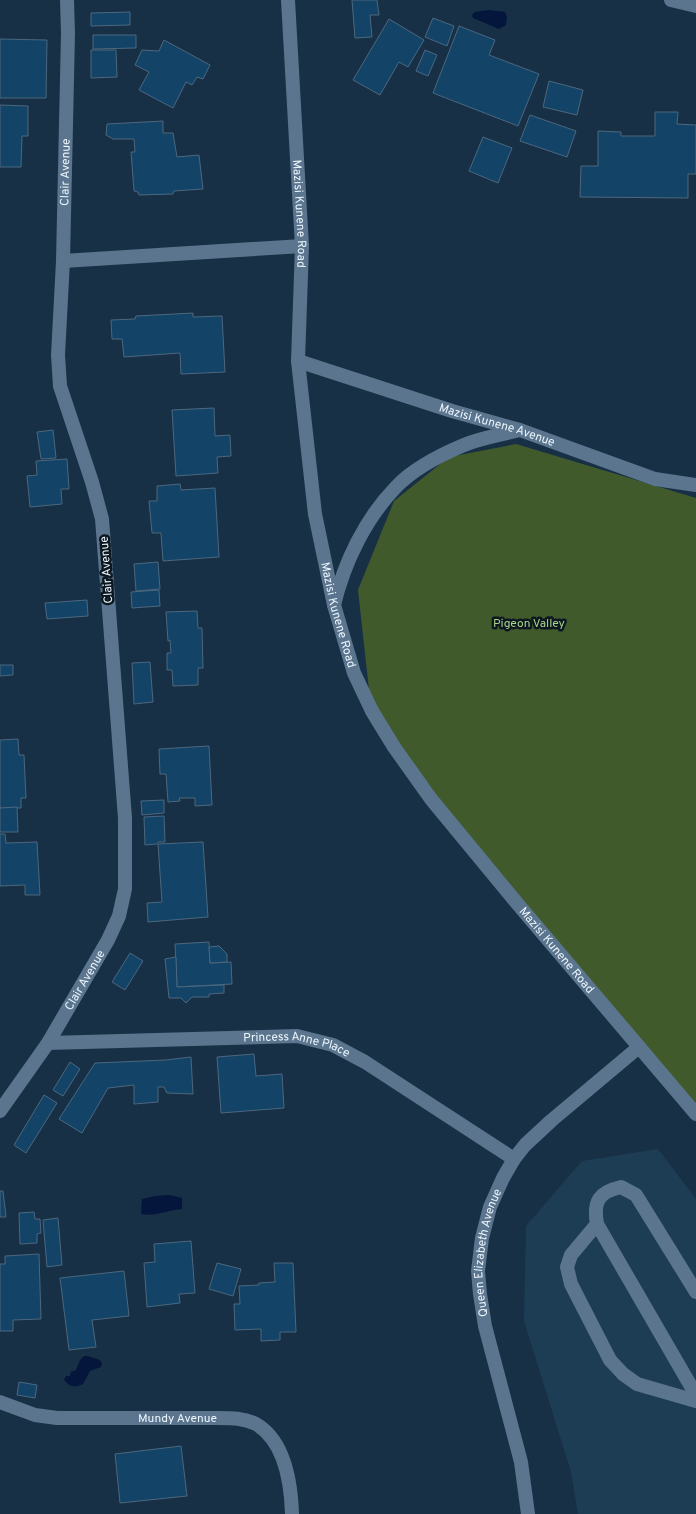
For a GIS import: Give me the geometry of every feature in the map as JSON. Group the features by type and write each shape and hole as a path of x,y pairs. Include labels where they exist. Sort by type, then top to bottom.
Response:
{"street":[{"name":"Clair Avenue","path":"0,1111 48,1043 108,940 119,916 125,889 125,818 102,518 60,386 58,356 63,261 68,33 67,0"},
{"name":"Mazisi Kunene Road","path":"288,0 302,246 298,361 315,514 334,605 354,673 372,711 394,747 431,799 696,1114"},
{"path":"671,0 696,6"},
{"path":"63,261 302,246"},
{"name":"Mazisi Kunene Avenue","path":"298,361 452,411 520,430 654,479 696,485"},
{"path":"334,605 339,585 359,540 373,514 396,486 422,466 464,445 520,430"},
{"name":"Princess Anne Place","path":"48,1043 297,1036 333,1045 365,1062 514,1159"},
{"name":"Queen Elizabeth Avenue","path":"528,1514 521,1462 485,1326 478,1271 482,1238 490,1207 514,1159 525,1145 552,1120 640,1047"},
{"path":"696,1292 636,1194 621,1187 608,1190 598,1198 594,1209 597,1224 696,1395"},
{"path":"597,1224 571,1255 567,1267 571,1284 610,1360 623,1374 638,1384 696,1401"},
{"name":"Mundy Avenue","path":"0,1402 35,1415 57,1418 238,1418 256,1424 270,1437 281,1452 292,1514"}],"shaded area":[{"path":"489,10 505,12 507,17 506,25 499,29 473,18 472,15 475,12"},
{"path":"658,1149 696,1199 696,1514 578,1514 571,1472 524,1321 526,1226 582,1161"},
{"path":"170,1195 182,1198 182,1209 151,1215 141,1214 142,1199"},
{"path":"84,1356 100,1360 101,1367 90,1371 83,1384 75,1386 68,1384 64,1380 66,1376 70,1376 71,1372 76,1370"}],"green space":[{"name":"Pigeon Valley","path":"516,444 696,498 696,1120 650,1067 373,726 358,590 394,501 449,457"}],"building":[{"path":"352,0 377,0 379,15 370,15 372,37 355,38"},
{"path":"130,12 130,25 91,26 91,13"},
{"path":"433,18 454,26 447,46 425,37"},
{"path":"389,19 424,40 408,67 399,62 380,95 353,80"},
{"path":"459,26 495,40 489,55 539,74 518,126 433,93"},
{"path":"93,35 136,35 136,48 93,49"},
{"path":"0,39 47,40 46,98 0,98"},
{"path":"164,40 210,65 203,79 197,77 192,85 186,82 173,108 139,90 149,72 135,65 142,50 159,51"},
{"path":"91,50 116,50 117,77 91,78"},
{"path":"425,50 437,55 428,76 416,71"},
{"path":"549,81 583,90 577,115 543,107"},
{"path":"0,105 28,106 28,136 22,136 21,167 0,167"},
{"path":"655,112 678,112 677,124 696,125 696,174 688,174 688,198 580,197 581,166 598,166 598,131 621,132 621,136 655,136"},
{"path":"530,115 576,131 567,157 520,141"},
{"path":"163,121 163,133 173,133 177,157 199,155 203,189 174,191 173,194 139,195 138,192 134,191 131,152 135,152 134,139 113,139 106,135 107,124"},
{"path":"483,137 512,148 498,183 469,171"},
{"path":"193,313 193,317 222,316 225,372 181,374 180,353 124,357 122,339 112,339 111,320 135,319 136,316"},
{"path":"214,408 215,436 230,435 231,456 217,457 218,473 176,476 172,410"},
{"path":"53,430 56,458 41,459 37,432"},
{"path":"67,459 69,489 61,489 62,504 30,507 27,476 37,475 36,461"},
{"path":"180,484 181,490 215,488 219,557 163,561 161,533 152,533 149,501 157,501 157,486"},
{"path":"158,562 160,589 136,591 134,564"},
{"path":"159,590 160,606 132,608 131,592"},
{"path":"87,600 88,616 47,619 45,603"},
{"path":"197,611 198,628 202,628 203,668 198,668 198,685 173,686 172,670 167,670 167,653 171,653 170,640 168,641 166,612"},
{"path":"150,662 153,702 134,704 132,663"},
{"path":"0,665 13,665 13,675 0,676"},
{"path":"18,739 19,755 24,755 26,798 21,798 21,808 0,808 0,740"},
{"path":"209,746 212,805 195,806 195,798 179,798 180,801 168,802 166,774 160,774 159,749"},
{"path":"164,800 164,813 142,815 141,801"},
{"path":"17,807 18,832 0,832 0,808"},
{"path":"164,816 165,842 145,845 144,817"},
{"path":"0,834 5,834 6,843 37,842 40,895 25,895 25,885 0,886"},
{"path":"203,842 208,917 148,922 147,903 162,902 158,844"},
{"path":"209,942 210,963 231,962 232,984 177,987 175,944"},
{"path":"219,946 227,954 227,962 210,963 209,947"},
{"path":"130,953 143,961 125,990 112,982"},
{"path":"176,957 177,987 224,985 224,993 209,994 209,997 192,997 186,1003 181,998 169,998 165,959"},
{"path":"254,1054 256,1076 282,1074 284,1108 221,1113 217,1057"},
{"path":"191,1057 193,1094 167,1093 164,1087 158,1087 158,1102 134,1104 134,1085 108,1088 82,1133 59,1119 95,1063"},
{"path":"70,1062 80,1069 63,1096 53,1090"},
{"path":"44,1095 57,1103 26,1153 14,1145"},
{"path":"0,1191 3,1191 6,1217 0,1217"},
{"path":"34,1212 35,1219 40,1219 41,1233 37,1234 37,1243 20,1244 19,1213"},
{"path":"58,1218 62,1265 47,1267 43,1220"},
{"path":"191,1241 195,1293 179,1294 180,1303 147,1307 144,1263 155,1262 154,1244"},
{"path":"39,1254 41,1319 13,1320 13,1331 0,1331 0,1264 5,1264 5,1256"},
{"path":"217,1263 241,1269 233,1296 209,1289"},
{"path":"274,1263 293,1263 296,1332 280,1332 280,1340 261,1341 261,1329 235,1330 234,1304 240,1304 239,1286 275,1282"},
{"path":"124,1271 129,1316 92,1320 96,1347 69,1350 60,1278"},
{"path":"19,1382 37,1385 35,1398 17,1395"},
{"path":"181,1446 187,1496 120,1503 115,1454"}]}
